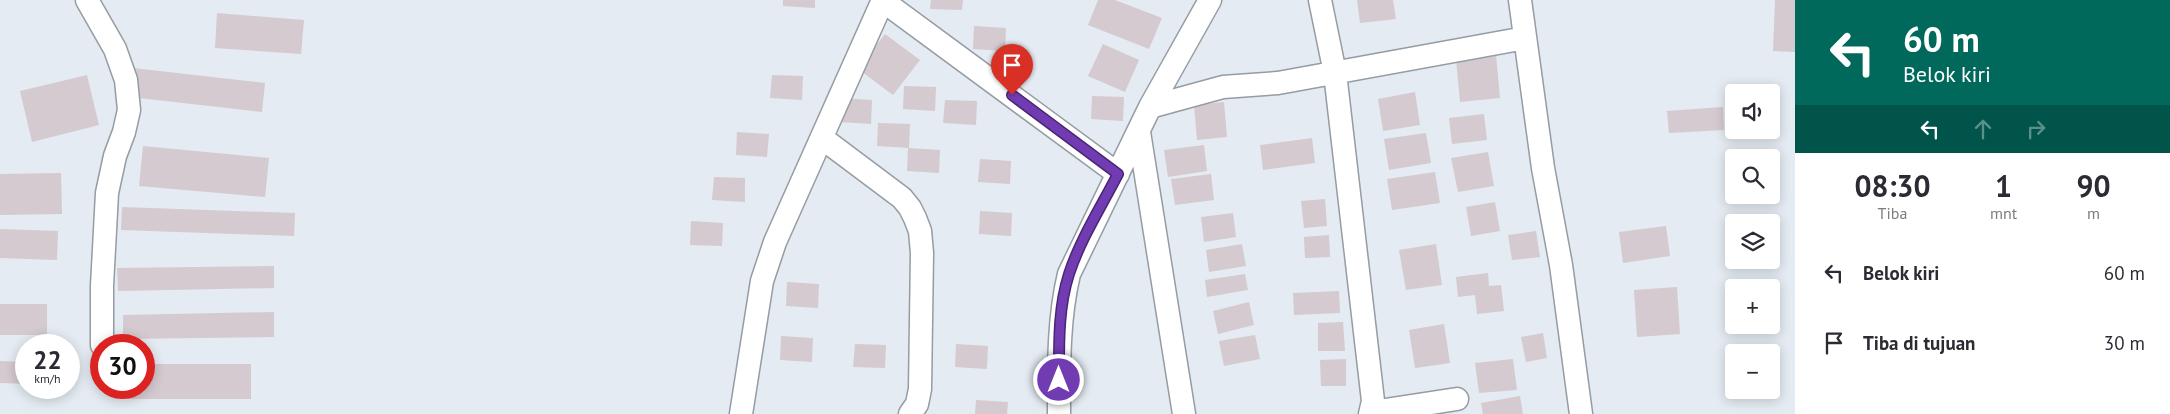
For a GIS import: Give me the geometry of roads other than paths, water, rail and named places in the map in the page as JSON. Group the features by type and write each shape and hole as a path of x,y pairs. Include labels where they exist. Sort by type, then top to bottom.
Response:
{"street":[{"path":"87,0 115,49 126,80 129,110 124,132 115,156 107,193 102,286 102,334"},
{"path":"741,414 762,281 774,242 883,0 1118,174"},
{"path":"1059,414 1059,330 1063,298 1069,274 1150,107 1210,0"},
{"path":"1320,0 1335,73 1373,401 1371,413 1457,399"},
{"path":"1520,0 1544,168 1561,265 1581,414"},
{"path":"1150,107 1223,87 1278,83 1525,38"},
{"path":"1139,132 1184,414"},
{"path":"822,138 902,198 910,208 920,231 922,253 921,373 918,404 910,414"}]}
